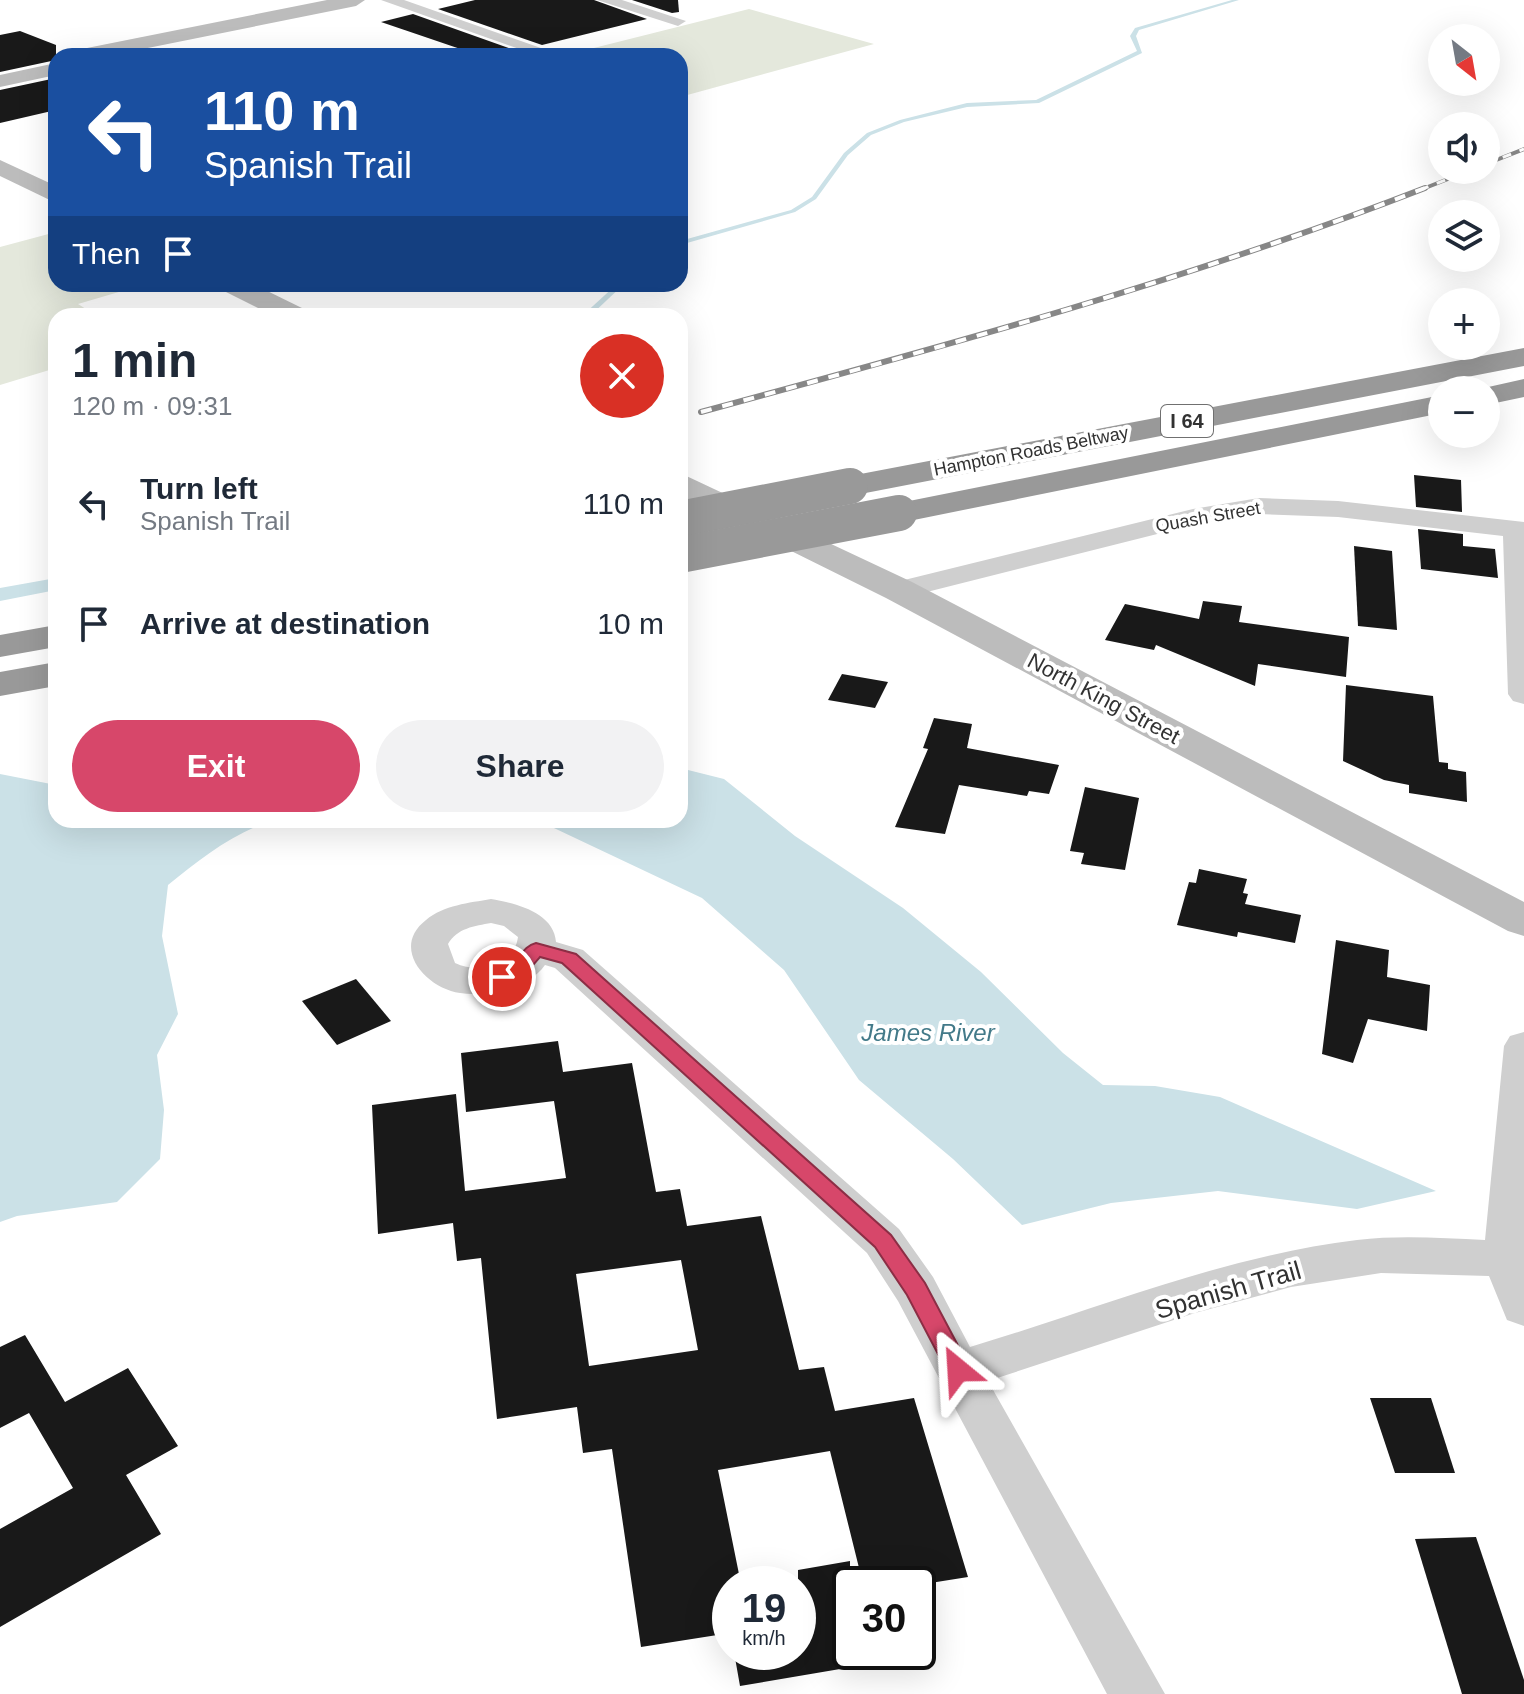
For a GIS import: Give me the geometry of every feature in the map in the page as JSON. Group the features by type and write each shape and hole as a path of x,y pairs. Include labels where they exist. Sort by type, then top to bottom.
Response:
{"highway":[{"name":"Hampton Roads Beltway","path":"688,517 1524,357"},
{"path":"1500,393 1524,388"},
{"name":"Hampton Roads Beltway","path":"688,553 1428,407"},
{"path":"0,646 48,637"},
{"path":"0,684 48,675"}],"main road":[{"path":"117,48 356,0"},
{"path":"147,48 273,17"},
{"path":"0,72 48,62"},
{"path":"0,81 48,71"},
{"path":"0,167 48,192"},
{"path":"248,292 280,308"},
{"name":"North King Street","path":"688,487 899,590 1524,921"}],"street":[{"path":"389,0 532,48"},
{"path":"605,0 678,21"},
{"name":"Quash Street","path":"899,590 1193,517 1259,506 1338,509 1520,530"},
{"path":"1520,530 1524,694"},
{"path":"536,949 569,959 883,1241 916,1290 1137,1694"},
{"path":"1524,1046 1506,1259 1524,1307"},
{"name":"Spanish Trail","path":"958,1370 1231,1286 1342,1260 1428,1256 1506,1259"}],"shaded area":[{"path":"749,9 874,44 688,95 688,48 594,48"},
{"path":"48,234 48,292 119,292 78,304 84,308 48,308 48,370 0,385 0,247"}],"water":[{"path":"48,579 48,592 0,601 0,588"},
{"name":"James River","path":"688,770 724,779 795,836 903,908 981,972 1063,1053 1103,1085 1155,1086 1220,1097 1436,1191 1357,1209 1218,1191 1111,1203 1022,1225 953,1159 859,1080 784,970 702,898 554,828 688,828"},
{"path":"0,774 48,783 48,828 252,828 205,856 168,885 162,936 178,1014 157,1055 164,1110 160,1159 117,1202 17,1216 0,1222"}],"building":[{"path":"475,0 594,0 647,19 542,45 438,9"},
{"path":"632,0 678,0 679,12 672,13"},
{"path":"413,14 509,48 457,48 381,22"},
{"path":"20,31 56,45 56,48 48,48 48,62 0,72 0,35"},
{"path":"48,80 48,112 0,123 0,90"},
{"path":"1414,475 1461,480 1462,512 1416,507"},
{"path":"1418,529 1463,534 1463,546 1495,549 1498,578 1421,569"},
{"path":"1354,546 1392,551 1397,630 1358,626"},
{"path":"1203,601 1242,606 1239,622 1349,637 1346,677 1258,664 1255,686 1156,645 1154,650 1105,640 1125,604 1199,619"},
{"path":"842,674 888,682 875,708 828,700"},
{"path":"1346,685 1433,696 1439,762 1448,763 1448,769 1466,772 1467,802 1409,793 1409,785 1384,780 1343,761"},
{"path":"934,718 972,724 967,748 1059,765 1049,794 1029,791 1027,796 959,785 945,834 895,827 928,749 923,748"},
{"path":"1085,787 1139,798 1125,870 1081,864 1084,853 1070,851"},
{"path":"1199,869 1247,879 1243,893 1248,894 1245,904 1301,915 1295,943 1238,932 1237,937 1177,925 1189,882 1196,883"},
{"path":"1336,940 1389,950 1387,977 1430,985 1427,1031 1368,1019 1353,1063 1322,1054"},
{"path":"356,979 391,1021 337,1045 302,1001"},
{"path":"558,1041 563,1072 632,1063 656,1192 680,1189 687,1226 761,1216 799,1370 824,1367 835,1411 914,1398 968,1577 936,1582 936,1566 859,1566 830,1451 718,1470 737,1566 712,1566 712,1636 641,1647 612,1449 583,1453 577,1407 497,1419 481,1258 457,1261 453,1223 378,1234 372,1105 456,1094 465,1191 566,1178 554,1101 466,1112 461,1053","holes":["681,1260 698,1350 589,1366 576,1274"]},
{"path":"25,1335 65,1402 128,1368 178,1446 126,1475 161,1534 0,1627 0,1529 73,1488 29,1413 0,1428 0,1347"},
{"path":"1370,1398 1431,1398 1455,1473 1395,1473"},
{"path":"1476,1537 1524,1680 1524,1694 1462,1694 1415,1539"},
{"path":"850,1561 850,1566 832,1566 834,1670 740,1686 737,1670 816,1670 816,1567"}],"waterway":[{"path":"688,241 793,211 814,198 846,154 869,134 902,121 967,105 1037,102 1140,52 1133,36 1137,29 1237,0"},
{"path":"595,308 612,292"}],"railway":[{"path":"1500,158 1524,149"},
{"path":"1420,190 1435,184"},
{"path":"701,412 1157,282 1247,253 1425,188"}],"route":[{"path":"502,977 518,970 530,960 536,949 569,959 595,980 883,1241 916,1290 958,1370"}]}
